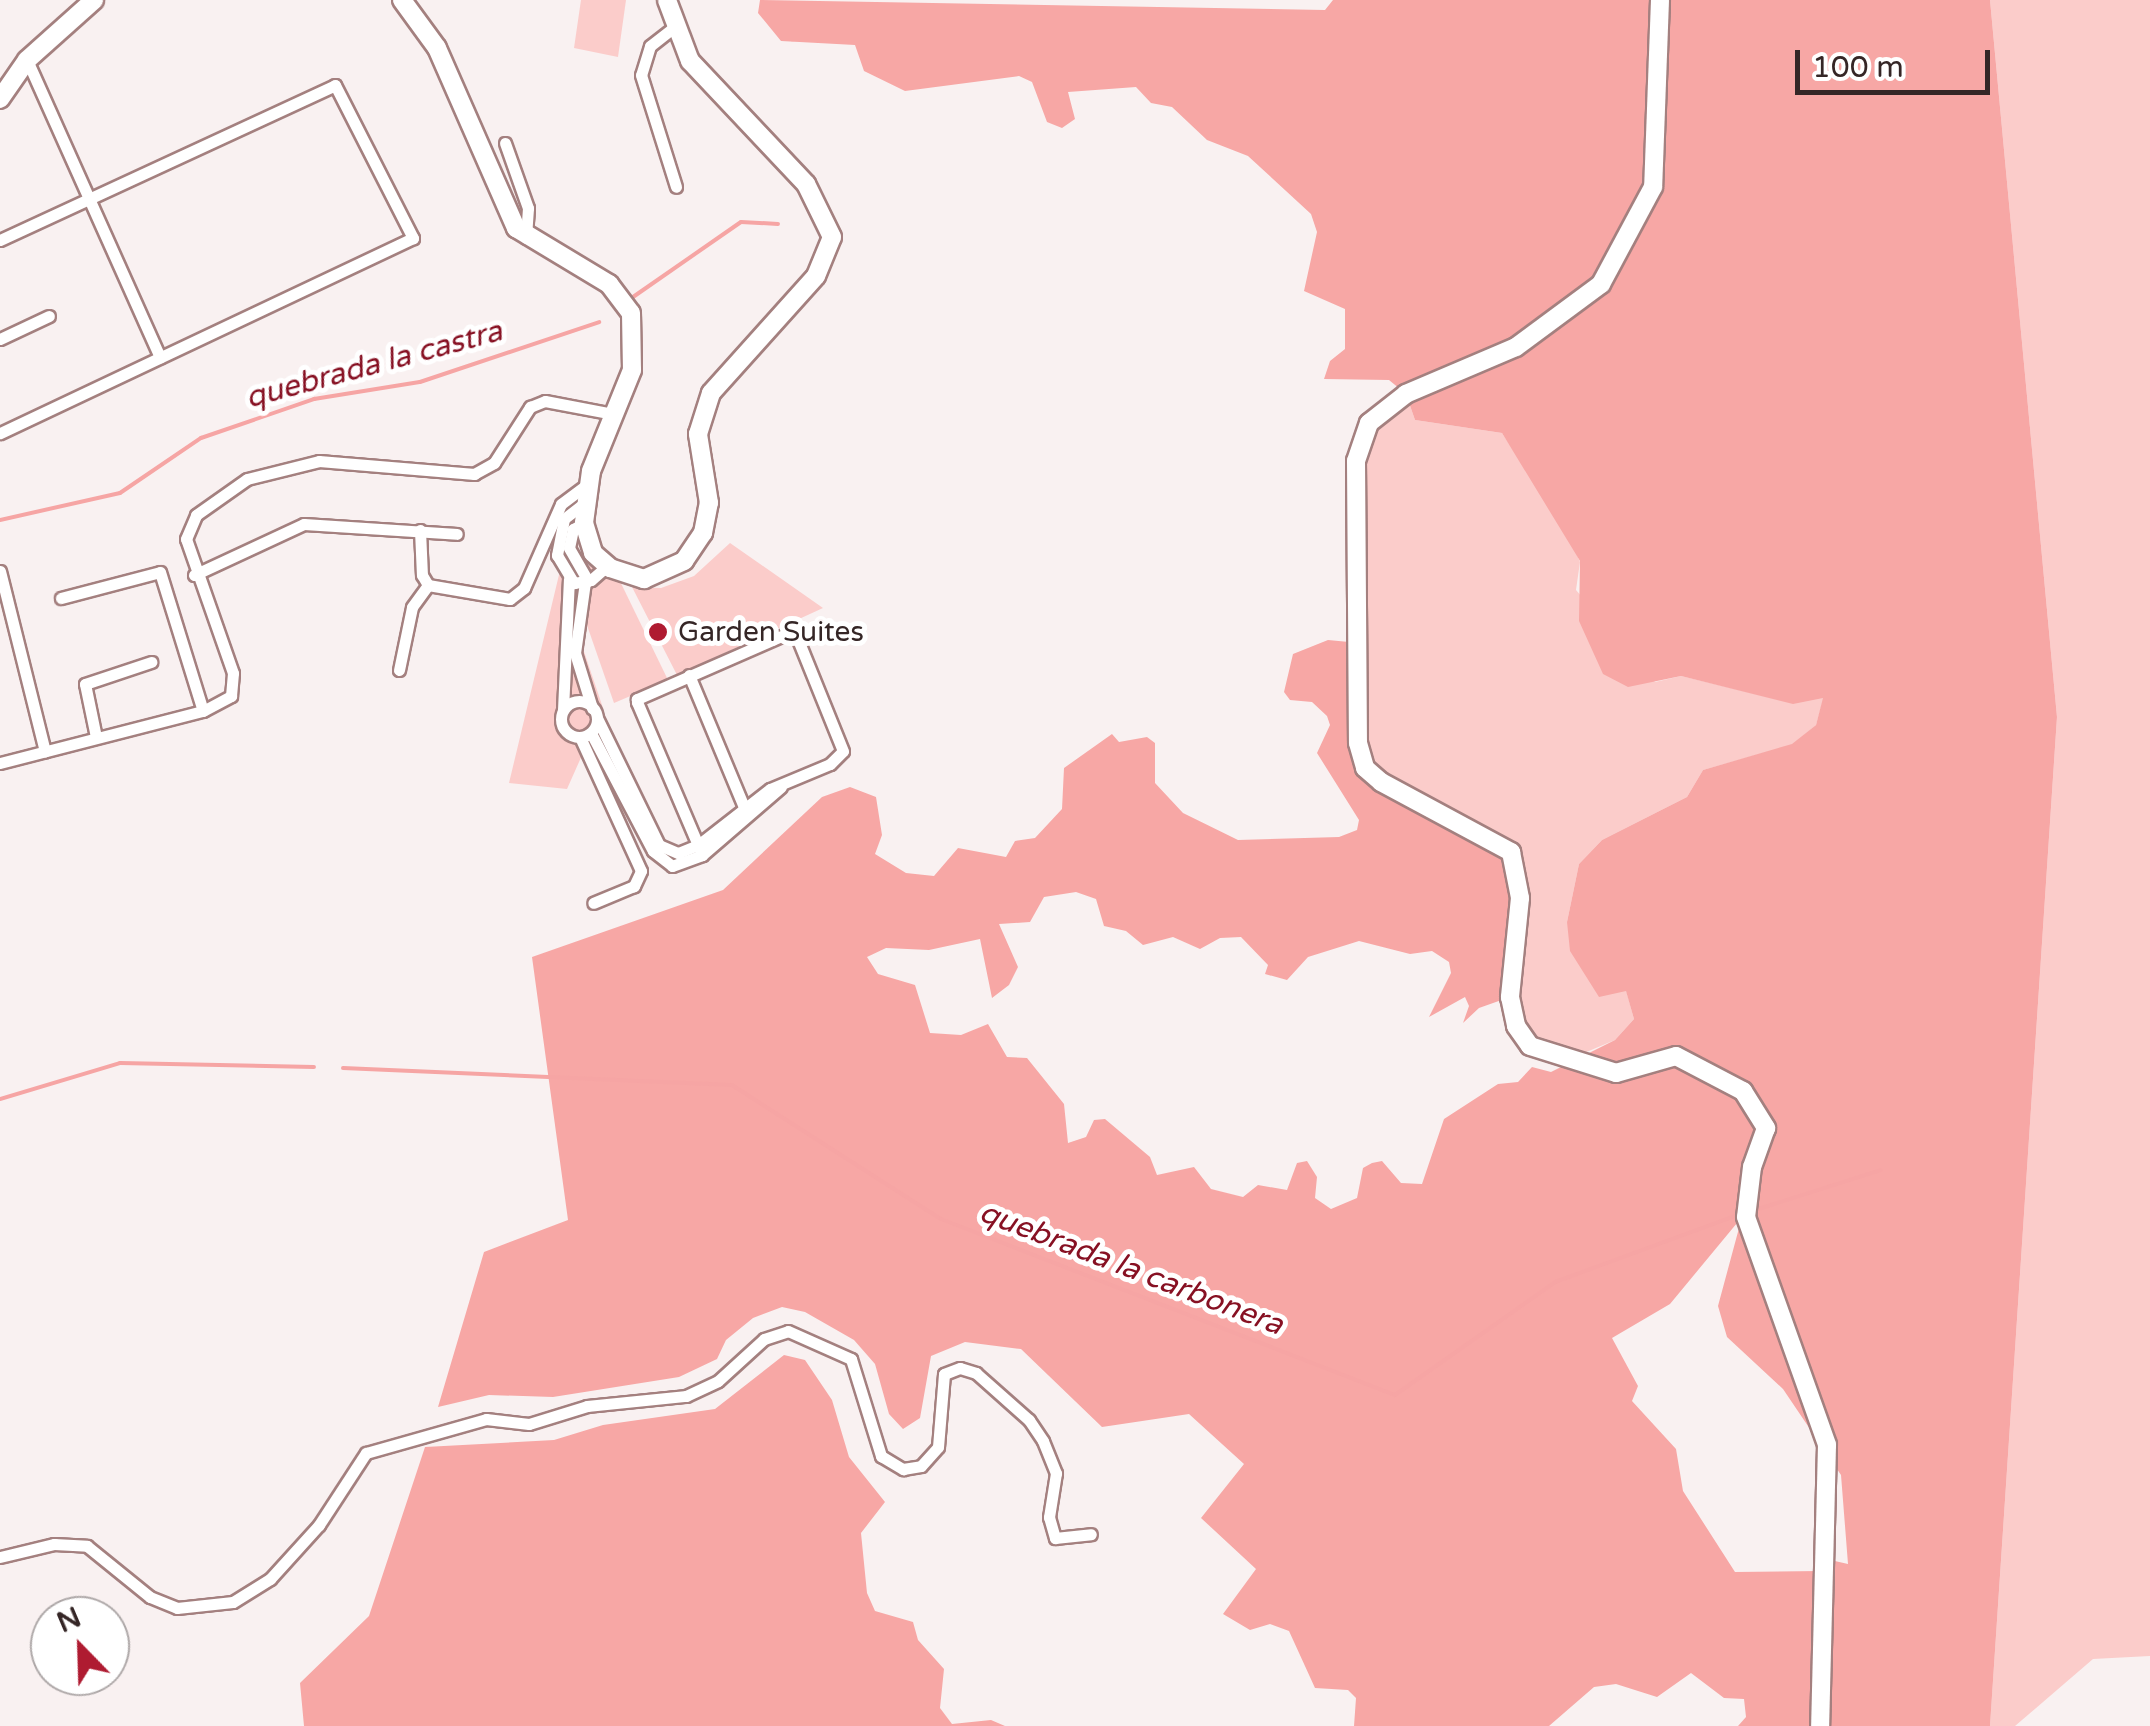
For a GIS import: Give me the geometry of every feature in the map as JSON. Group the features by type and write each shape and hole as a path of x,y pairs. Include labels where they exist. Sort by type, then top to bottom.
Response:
{"street":[{"path":"0,99 27,60 94,0"},
{"path":"402,0 437,48 498,196 526,238 609,284 626,302 636,344 588,484 584,514 593,554 607,566 644,579 684,561 695,548 710,503 700,413 816,276 830,250 821,204 690,61 673,28 667,0"},
{"path":"1660,0 1653,187 1629,241 1601,284 1560,320 1516,347 1406,394 1369,424 1356,461 1358,744 1365,768 1510,852 1520,898 1510,997 1516,1026 1530,1046 1616,1072 1676,1056 1743,1090 1766,1128 1752,1166 1746,1216 1828,1445 1820,1726"},
{"path":"673,28 650,46 641,74 676,187"},
{"path":"27,60 160,358"},
{"path":"0,240 335,84 413,238 0,433"},
{"path":"506,143 528,208 526,238"},
{"path":"0,339 49,316"},
{"path":"0,763 203,711 227,701 235,684 194,575 186,539 191,520 261,473 320,461 474,474 494,463 519,417 534,405 580,404 614,414"},
{"path":"420,530 422,575 428,585 476,597 516,596 561,504 588,484"},
{"path":"584,514 564,519 556,544 568,579 562,726 585,735 629,787"},
{"path":"584,514 573,529 569,548 586,581 575,653 594,713 660,861 672,866 700,850 780,787 843,751 797,637 786,634 637,702 700,850"},
{"path":"194,575 304,524 456,534"},
{"path":"568,579 586,581 607,566"},
{"path":"0,571 45,751"},
{"path":"61,598 160,572 203,711"},
{"path":"399,670 412,607 428,585"},
{"path":"96,737 85,684 151,662"},
{"path":"689,676 747,814"},
{"path":"563,710 577,701 594,713"},
{"path":"593,902 634,886 640,871 585,735 594,713"},
{"path":"0,1557 54,1544 86,1546 150,1598 177,1608 234,1602 270,1580 319,1524 366,1453 486,1419 529,1424 587,1406 696,1394 764,1339 788,1332 850,1359 881,1456 904,1469 921,1466 938,1446 944,1374 960,1368 984,1378 1043,1441 1056,1474 1049,1517 1055,1538 1072,1541 1092,1534"}],"shaded area":[{"path":"581,0 626,0 618,57 574,48"},
{"path":"760,0 1325,10 1333,0 1990,0 2057,717 1990,1726 1738,1726 1746,1717 1744,1699 1724,1698 1691,1673 1657,1697 1616,1684 1594,1687 1549,1726 1354,1726 1356,1698 1348,1690 1315,1688 1289,1631 1270,1624 1250,1630 1223,1614 1256,1569 1201,1518 1244,1464 1189,1414 1102,1427 1021,1349 965,1342 931,1356 920,1418 903,1429 889,1414 875,1364 854,1340 805,1312 782,1307 753,1318 726,1340 717,1359 679,1377 553,1397 489,1395 438,1407 484,1252 568,1220 532,957 723,890 822,797 850,787 876,797 882,835 875,854 906,873 934,876 958,848 1006,857 1015,841 1035,838 1062,809 1064,768 1112,734 1119,742 1147,737 1155,743 1155,783 1183,813 1238,840 1339,837 1357,830 1359,820 1317,753 1330,725 1327,716 1312,702 1290,700 1284,692 1293,654 1328,640 1349,642 1365,768 1499,842 1520,898 1510,997 1479,1008 1463,1023 1469,1006 1465,997 1429,1017 1451,973 1449,962 1432,951 1410,954 1359,941 1308,957 1287,980 1265,974 1268,965 1241,937 1220,938 1200,949 1173,937 1143,945 1126,931 1104,926 1096,899 1076,892 1044,897 1030,922 999,924 1018,967 1009,985 992,998 980,939 929,950 886,948 867,957 878,974 915,985 930,1033 961,1035 988,1024 1007,1057 1027,1058 1064,1104 1068,1143 1086,1137 1094,1120 1105,1119 1150,1157 1157,1175 1194,1167 1211,1189 1243,1197 1258,1185 1287,1190 1297,1163 1307,1161 1317,1177 1315,1198 1331,1209 1357,1198 1363,1168 1372,1163 1382,1161 1401,1183 1422,1184 1444,1119 1498,1084 1518,1082 1532,1067 1551,1072 1615,1040 1634,1019 1626,991 1599,997 1570,951 1567,922 1579,864 1602,840 1687,797 1703,770 1792,744 1816,725 1823,698 1793,704 1681,676 1628,687 1603,674 1579,621 1580,561 1502,433 1415,420 1406,394 1389,380 1324,379 1330,361 1345,349 1345,309 1304,291 1317,232 1311,214 1248,156 1207,140 1172,107 1151,103 1136,87 1068,92 1075,119 1062,128 1047,122 1032,82 1019,76 905,91 864,71 855,45 781,41 758,13","holes":["1742,1217 1718,1306 1727,1337 1783,1389 1841,1475 1848,1564 1826,1559 1820,1571 1735,1572 1683,1491 1676,1449 1632,1401 1638,1386 1612,1338 1670,1304"]},
{"path":"1990,0 2150,0 2150,1656 2093,1659 2015,1726 1990,1726 2057,717"},
{"path":"1406,394 1415,420 1502,433 1568,534 1580,562 1576,590 1655,682 1681,676 1793,703 1824,697 1816,725 1792,745 1703,770 1687,797 1602,840 1579,864 1567,922 1626,990 1634,1019 1615,1040 1565,1061 1530,1046 1510,997 1365,768 1356,461 1369,423"},
{"path":"570,529 579,542 569,607 603,708 567,789 509,783"},
{"path":"730,543 823,608 677,675 632,587 661,588 694,576"},
{"path":"591,556 616,573 668,680 614,703 581,608"},
{"path":"784,1355 805,1360 832,1400 849,1457 885,1502 861,1533 867,1593 875,1611 913,1622 918,1640 944,1669 940,1708 952,1724 991,1720 1005,1726 304,1726 300,1683 369,1616 425,1447 554,1440 603,1425 715,1409"}],"waterway":[{"name":"quebrada la castra","path":"633,297 741,222 778,224"},
{"name":"quebrada la castra","path":"0,520 120,493 201,438 314,399 420,382 599,322"},
{"name":"quebrada la carbonera","path":"0,1099 120,1063 314,1067"},
{"name":"quebrada la carbonera","path":"343,1068 732,1085 941,1219 1395,1395 1555,1282 1738,1215"},
{"name":"quebrada la carbonera","path":"1752,1211 1881,1170"}],"place":[{"name":"Garden Suites","path":"658,632"}]}
